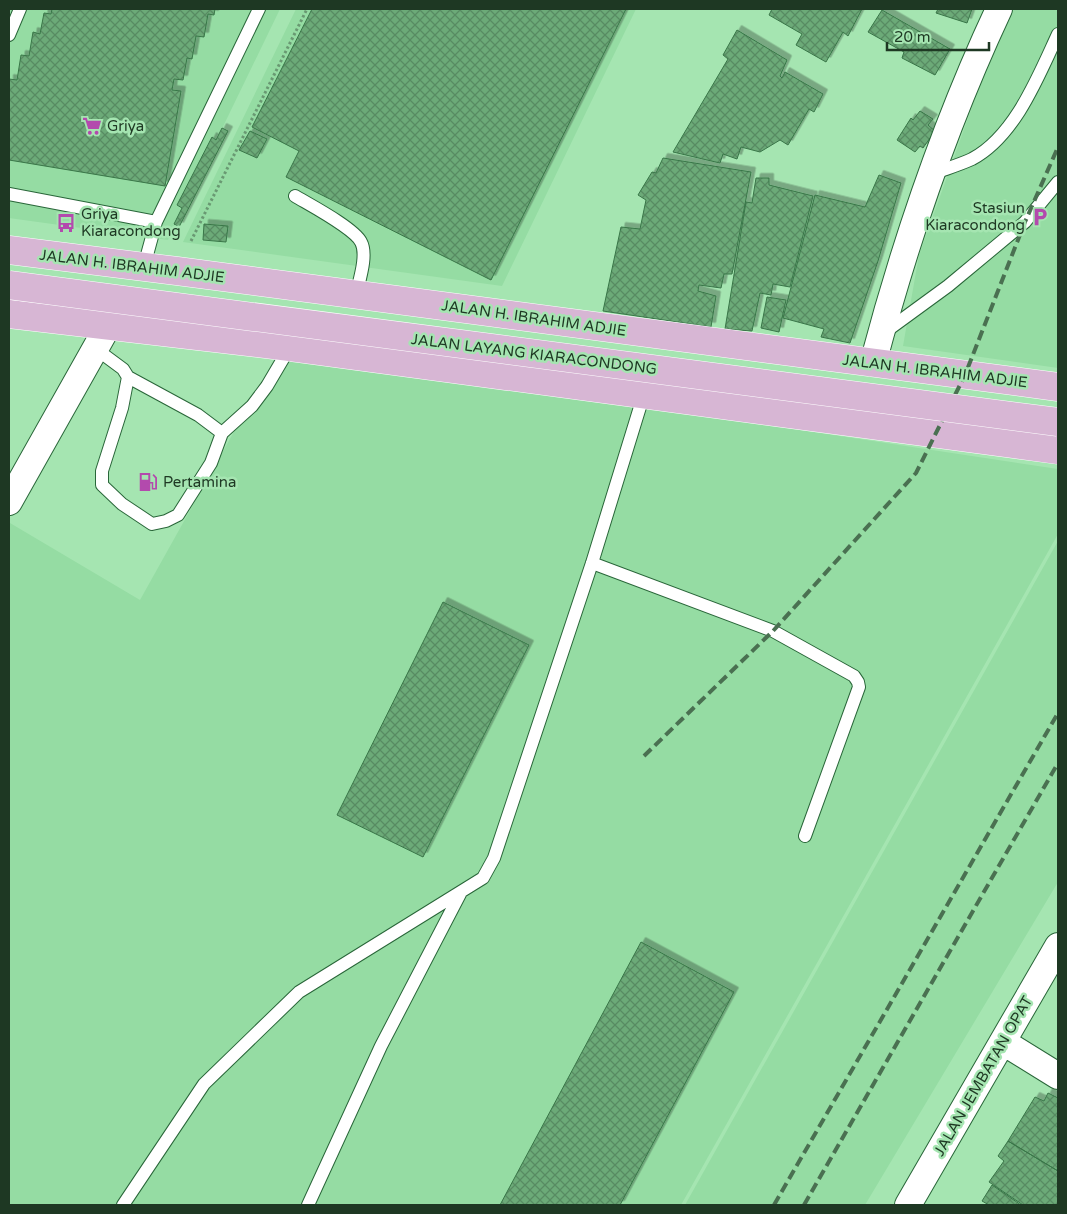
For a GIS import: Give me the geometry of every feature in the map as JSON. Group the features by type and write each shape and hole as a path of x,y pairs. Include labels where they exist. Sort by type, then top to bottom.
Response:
{"main road":[{"name":"JALAN H. IBRAHIM ADJIE","path":"9,250 144,266 1058,387"},
{"name":"JALAN LAYANG KIARACONDONG","path":"9,285 1058,422"},
{"path":"414,363 421,303"},
{"path":"9,314 414,363 1058,450"},
{"path":"1004,444 1015,381"}],"street":[{"path":"873,363 904,255 949,126 999,9"},
{"path":"9,502 108,326"},
{"name":"JALAN JEMBATAN OPAT","path":"908,1205 1058,946"},
{"path":"1003,1042 1058,1076"}],"lane":[{"path":"9,35 20,9"},
{"path":"144,266 156,222 259,9"},
{"path":"932,174 972,159 993,144 1015,118 1058,34"},
{"path":"880,336 948,286 1025,222 1058,182"},
{"path":"9,194 156,222"},
{"path":"295,196 354,232 362,242 363,263 356,295"},
{"path":"128,377 122,408 102,471 102,485 122,504 152,524 166,521 178,515 211,463 222,434 252,406 267,386 290,347"},
{"path":"96,349 123,369 128,377 198,415 222,434"},
{"path":"122,1205 204,1084 299,992 483,878 494,858 592,563 644,394"},
{"path":"592,563 773,631 854,676 859,688 805,836"},
{"path":"308,1205 381,1046 460,894"}],"path":[{"path":"177,271 307,9"}],"shaded area":[{"path":"9,9 280,9 168,240 9,218"},
{"path":"296,9 636,9 502,286 183,242"},
{"path":"1013,9 1058,9 1058,368 903,346 919,255 992,51"},
{"path":"279,351 1058,469 1058,534 681,1205 9,1205 9,526 10,523 140,600"},
{"path":"1058,541 1058,882 865,1205 685,1205"}],"building":[{"name":"Griya","path":"52,9 215,9 214,15 208,14 204,37 196,36 192,59 187,58 183,80 174,79 172,90 181,91 165,186 9,160 9,79 17,80 21,55 29,56 33,32 40,34 44,13 51,14"},
{"path":"312,9 626,9 491,280 286,177 299,151 252,127"},
{"path":"772,9 862,9 848,36 843,32 826,62 796,45 802,34 769,15"},
{"path":"938,9 972,9 967,23 936,13"},
{"path":"882,10 950,49 935,75 902,58 904,52 868,32"},
{"path":"737,30 787,60 780,76 782,78 785,72 823,94 814,112 809,109 788,145 780,140 760,152 741,147 737,159 723,154 720,163 673,152 728,59 723,55"},
{"path":"920,111 933,119 928,125 935,131 923,148 920,146 915,152 897,140 911,118 913,120"},
{"path":"222,128 228,131 179,227 174,224 182,208 177,205 212,137 216,140"},
{"path":"250,131 267,139 257,158 239,150"},
{"path":"663,158 751,172 732,274 724,274 721,288 699,285 698,291 716,296 711,327 603,311 621,227 640,229 646,200 638,195 652,172 656,173"},
{"path":"879,175 901,183 878,261 850,343 821,337 824,329 783,318 815,195 865,207"},
{"path":"756,178 769,178 769,185 813,196 790,287 773,284 771,295 760,293 752,331 725,329 746,202 752,203"},
{"path":"204,224 228,226 226,242 203,240"},
{"path":"767,297 786,300 779,332 761,328"},
{"path":"443,602 529,645 423,857 337,815"},
{"path":"641,942 734,992 620,1205 500,1205"},
{"path":"1048,1093 1058,1098 1058,1171 1008,1141 1035,1097 1044,1101"},
{"path":"1008,1141 1058,1171 1058,1205 1023,1205 989,1182 1004,1161 998,1156"},
{"path":"992,1185 1021,1205 989,1205 982,1201"}],"railway":[{"path":"644,756 773,631 916,473 965,375 1025,222 1058,147"},
{"path":"774,1205 1058,713"},
{"path":"804,1205 1058,763"}],"place":[{"name":"Griya","path":"92,126"},
{"name":"Stasiun Kiaracondong","path":"1040,217"},
{"name":"Griya Kiaracondong","path":"66,223"},
{"name":"Pertamina","path":"148,482"}]}
